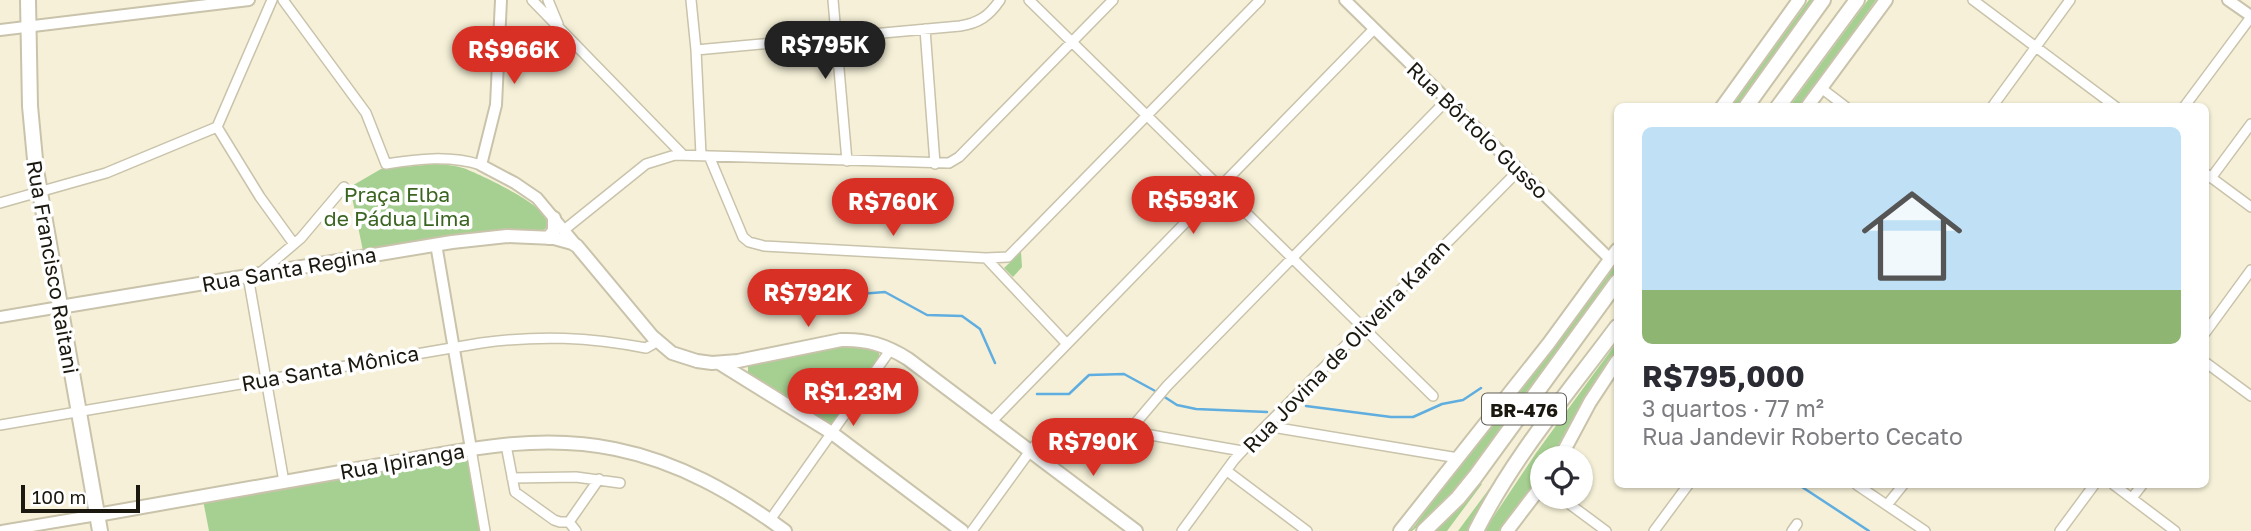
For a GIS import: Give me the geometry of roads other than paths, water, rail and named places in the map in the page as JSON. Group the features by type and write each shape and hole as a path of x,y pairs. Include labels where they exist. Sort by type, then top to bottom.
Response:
{"main road":[{"name":"Rua Francisco Raitani","path":"28,0 31,126 40,193 100,531"},
{"path":"1725,103 1799,0"},
{"path":"1749,103 1823,0"},
{"path":"1780,103 1857,0"},
{"path":"1810,103 1886,0"},
{"path":"548,238 556,226 554,218"},
{"name":"Rua Santa Regina","path":"60,307 253,275 279,264 436,244 507,236 566,240 577,246"},
{"path":"577,246 653,337 672,353 697,361 719,363 841,340 868,341 891,349 908,359 1136,531"},
{"path":"1400,531 1549,343 1614,255"},
{"name":"BR-476","path":"1424,531 1475,477 1614,286"},
{"name":"BR-476","path":"1476,531 1520,457 1614,331"},
{"path":"719,363 832,433 962,531"},
{"path":"1566,446 1590,402 1614,366"},
{"name":"Rua Ipiranga","path":"97,514 471,449 570,443 605,447 671,465 718,486 785,531"},
{"path":"1507,531 1530,501"}],"street":[{"path":"0,30 182,4 249,0"},
{"path":"0,203 116,169 217,127 272,0"},
{"path":"284,0 366,113 386,163 441,158 481,165 527,190 577,246"},
{"path":"481,165 496,105 500,0"},
{"path":"532,0 683,155"},
{"path":"548,0 560,29"},
{"path":"691,0 705,156 748,242 755,245 986,258 1008,257 1260,0"},
{"path":"834,0 847,161"},
{"path":"696,50 960,26 978,22 992,11 1000,0"},
{"path":"1030,0 1433,396"},
{"path":"564,230 646,164 665,157 683,155 949,163 955,160 1113,0"},
{"name":"Rua Bôrtolo Gusso","path":"1345,0 1519,170 1614,255"},
{"path":"1973,0 2111,103"},
{"path":"1995,103 2070,0"},
{"path":"2187,103 2251,16 2228,0"},
{"path":"925,29 935,164"},
{"path":"990,422 1374,29"},
{"path":"1821,88 1841,103"},
{"path":"1128,432 1167,386 1447,100"},
{"path":"2209,175 2251,124"},
{"path":"217,127 260,197 294,244"},
{"name":"Rua Jovina de Oliveira Karan","path":"1182,531 1242,451 1519,170"},
{"path":"2209,177 2251,207"},
{"path":"279,264 344,187"},
{"path":"436,244 485,531"},
{"path":"986,258 1067,344"},
{"path":"2209,328 2251,270"},
{"path":"253,275 266,379 284,482"},
{"name":"Rua Santa Regina","path":"0,317 60,307"},
{"name":"Rua Santa Mônica","path":"0,425 454,347 522,338 567,337 620,342 643,348 651,346 653,337"},
{"path":"770,520 891,349"},
{"path":"2209,365 2251,396"},
{"path":"1266,426 1458,458"},
{"path":"972,531 1045,432 1056,427 1128,432 1242,451"},
{"path":"506,445 515,492 554,520 569,522"},
{"path":"1227,471 1307,531"},
{"path":"512,478 559,476 620,483"},
{"path":"569,522 599,480"},
{"path":"1654,531 1686,488"},
{"path":"1862,488 1924,531"},
{"path":"1887,505 1901,488"},
{"path":"2060,531 2092,488"},
{"path":"2118,488 2175,531"},
{"path":"2132,498 2140,488"},
{"path":"1576,509 1606,531"},
{"name":"Rua Ipiranga","path":"2,531 97,514"},
{"path":"569,522 576,531"}],"waterway":[{"path":"784,290 821,297 885,292 927,315 962,316 980,329 995,363"},
{"path":"1037,394 1069,394 1089,375 1124,374 1157,392"},
{"path":"1306,406 1391,417 1413,417 1442,404 1463,400 1481,388"},
{"path":"1163,396 1177,405 1196,409 1267,412"},
{"path":"1804,488 1869,531"}],"park label":[{"name":"Praça Elba de Pádua Lima","path":"397,206"}]}
